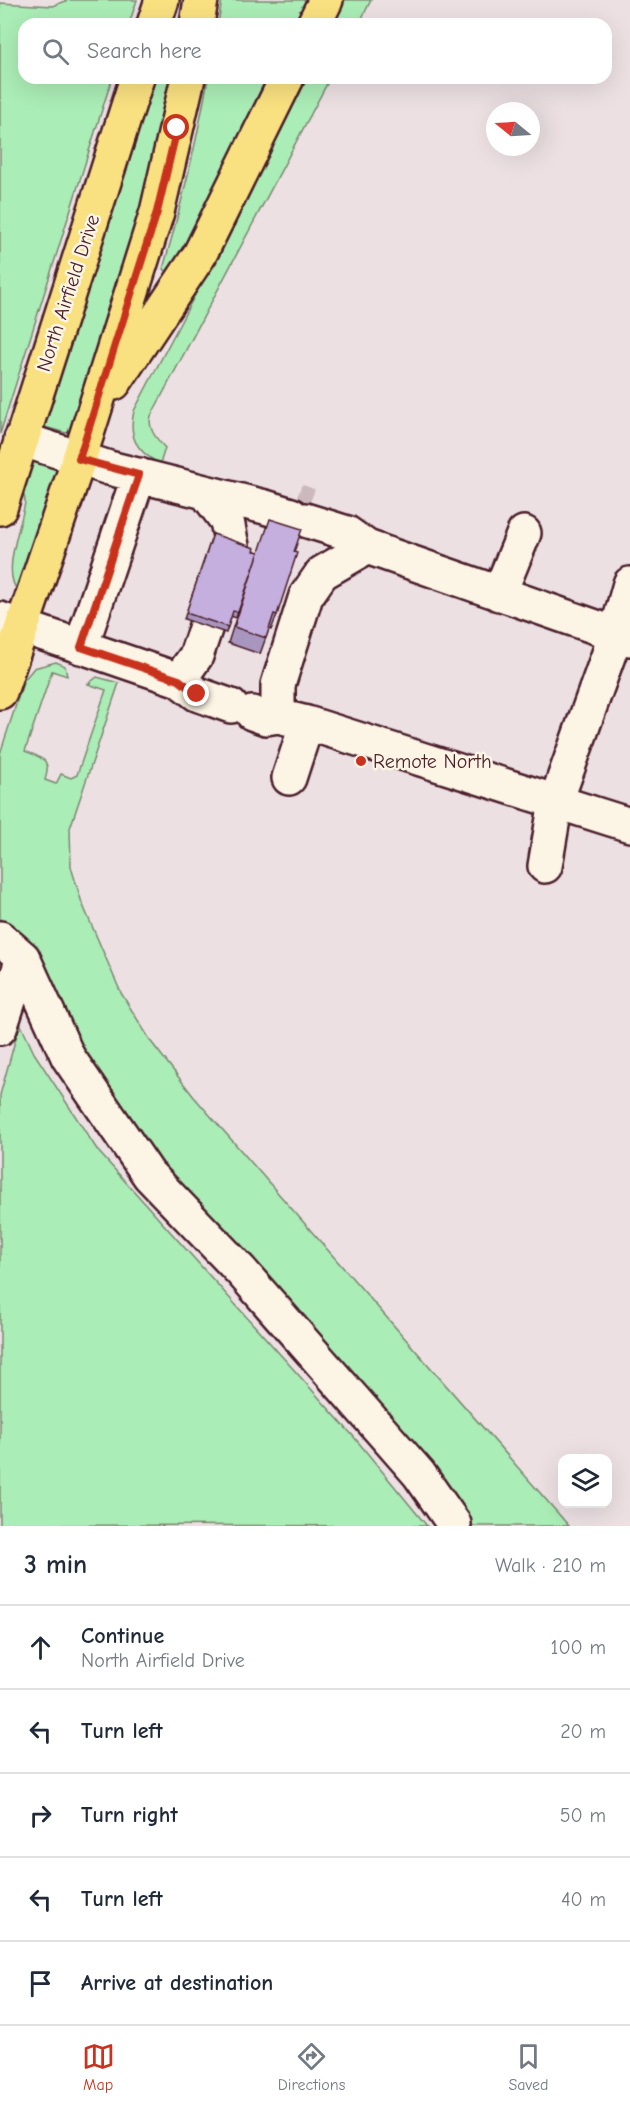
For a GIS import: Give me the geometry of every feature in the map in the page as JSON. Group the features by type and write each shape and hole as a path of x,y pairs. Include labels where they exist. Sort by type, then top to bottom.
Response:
{"main road":[{"path":"156,18 162,0"},
{"path":"198,18 201,0"},
{"path":"317,18 326,0"},
{"name":"North Airfield Drive","path":"0,508 5,475 21,439 135,84"},
{"path":"0,692 11,622 79,459 157,212 188,84"},
{"path":"93,415 200,254 285,84"}],"lane":[{"path":"21,439 79,459 293,516 347,533 367,547 623,637"},
{"path":"81,647 139,475"},
{"path":"207,494 227,521 232,546"},
{"path":"499,594 524,533"},
{"path":"260,709 278,685 306,596 322,573 367,547"},
{"path":"545,866 556,801 623,637 630,584"},
{"path":"11,622 179,680 202,682 260,709 630,825"},
{"path":"179,680 196,656 206,626"},
{"path":"260,709 289,777"},
{"path":"0,1028 11,948"},
{"path":"11,948 68,1057 149,1175 249,1279 418,1474 454,1524"}],"green space":[{"path":"68,0 137,0 131,18 18,18 18,84 110,84 0,434 0,3 53,6"},
{"path":"222,0 311,0 302,18 219,18"},
{"path":"339,0 371,0 362,18 330,18"},
{"path":"149,84 174,84 164,132 74,429 66,433 45,427 42,423"},
{"path":"207,84 269,84 173,275 163,269 199,126"},
{"path":"298,84 327,84 151,416 150,425 165,448 160,464 145,454 133,436 134,411 239,211"},
{"path":"37,458 60,468 19,592 14,584 12,562 25,502 23,482 30,461"},
{"path":"56,662 65,666 67,676 52,671 25,751 44,760 47,768 45,780 56,784 61,774 71,778 77,775 106,690 88,684 97,677 119,683 70,828 71,867 82,903 121,993 152,1043 194,1097 569,1526 468,1526 155,1165 80,1063 45,989 34,943 13,951 0,930 0,754 24,680 34,668"},
{"path":"20,1023 34,1053 98,1151 354,1437 427,1526 0,1525 0,1095"}],"building":[{"path":"270,519 302,529 294,552 297,553 277,615 274,614 266,638 234,627"},
{"path":"213,534 255,548 254,551 259,552 238,612 233,611 228,627 186,613"}],"tunnel":[{"path":"296,500 309,505"}],"place":[{"name":"Remote North","path":"361,761"}],"route":[{"path":"177,128 157,212 79,459 139,475 81,647 179,680 197,694"}]}
